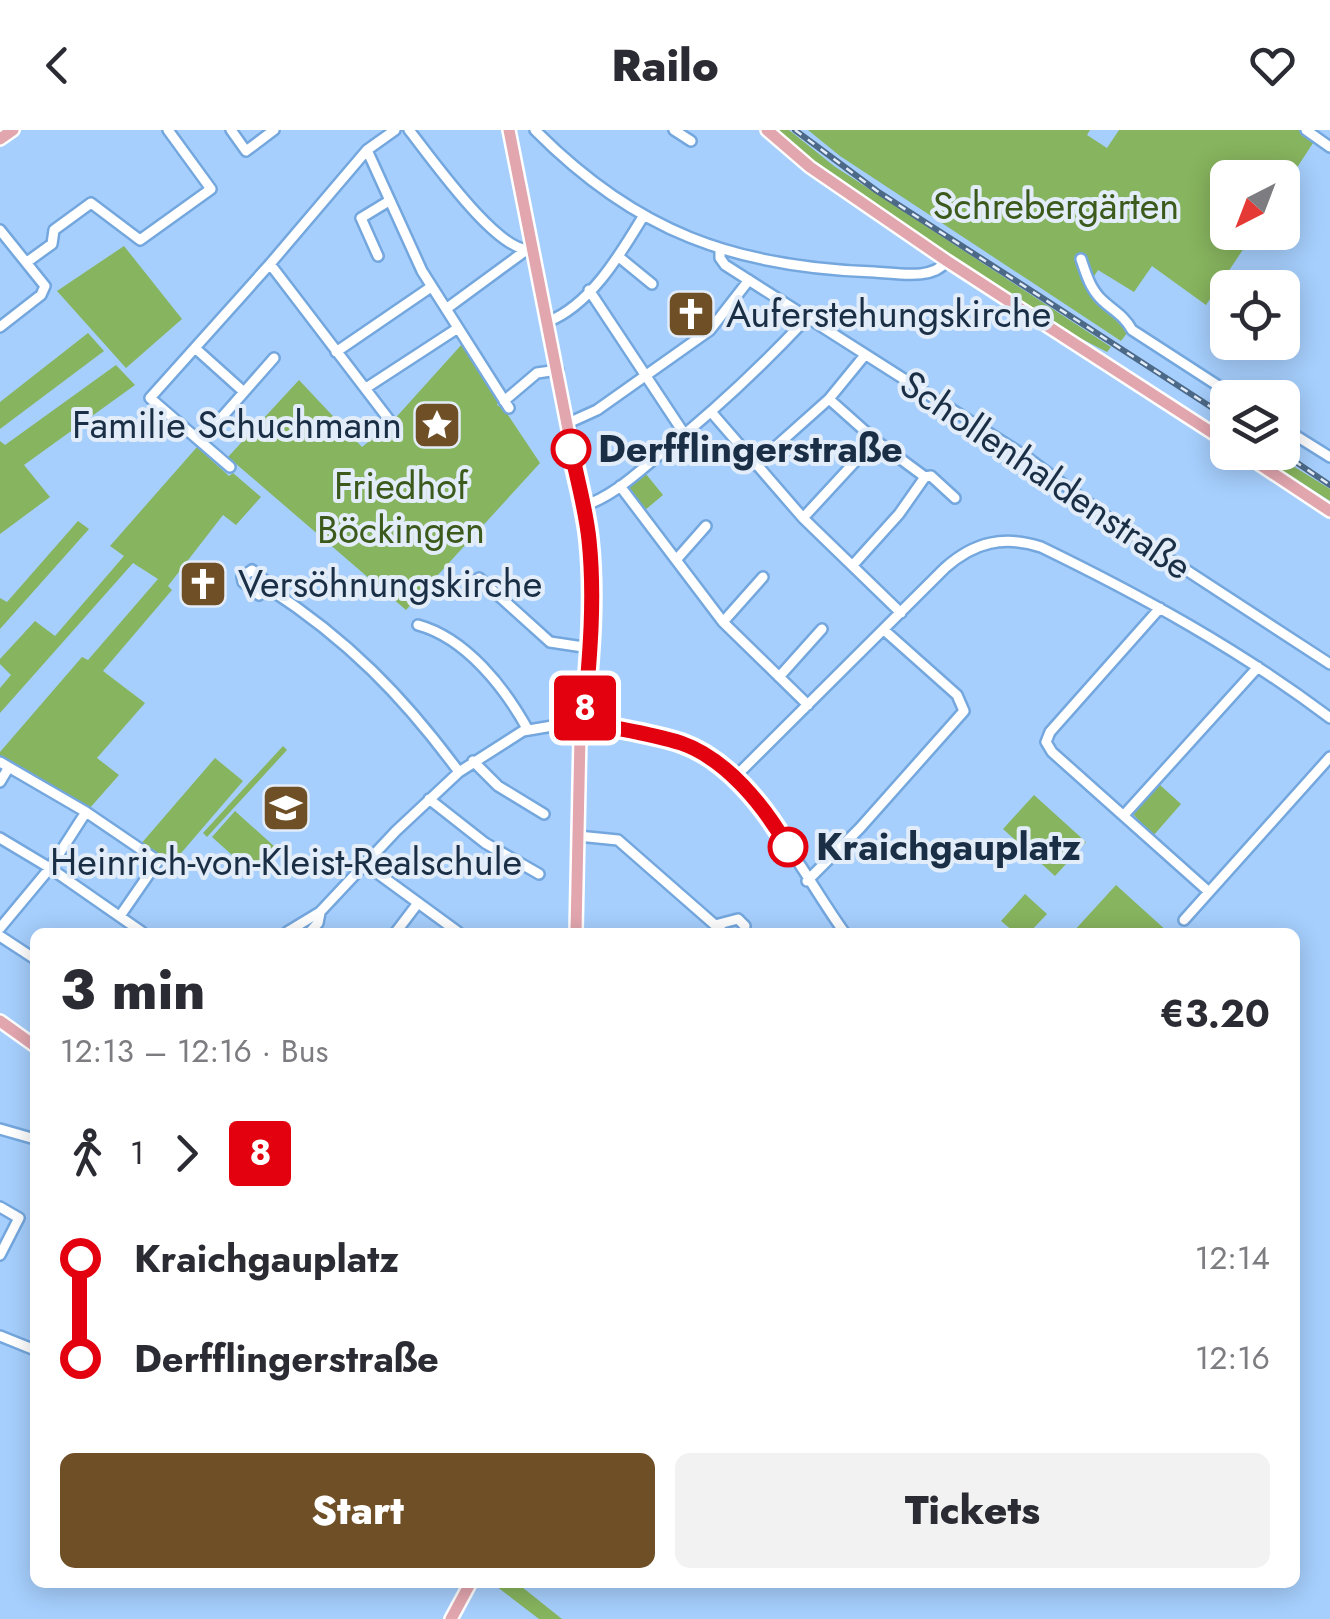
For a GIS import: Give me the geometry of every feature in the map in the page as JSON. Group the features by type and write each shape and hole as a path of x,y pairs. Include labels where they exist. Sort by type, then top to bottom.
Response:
{"main road":[{"path":"0,139 13,130"},
{"path":"509,130 528,250 558,370 591,566 585,710"},
{"path":"766,130 810,167 946,261 1210,431"},
{"path":"1268,470 1330,511"},
{"path":"585,710 596,724 588,736 580,736 570,724 574,713 585,710"},
{"path":"576,928 580,736"},
{"path":"1,1028 30,1043"},
{"path":"1,1028 30,1050"},
{"path":"451,1619 468,1588"}],"street":[{"path":"27,262 52,244 54,230 91,203 140,240 211,189 168,130"},
{"path":"231,130 246,150 274,130"},
{"path":"230,466 150,398 368,150 396,130"},
{"path":"410,130 476,212 498,234 528,250 446,309"},
{"path":"536,130 579,172 644,215 720,249 770,263 838,270 931,274 946,261"},
{"path":"674,130 691,141"},
{"path":"1306,130 1330,146"},
{"path":"368,150 431,288 507,404 537,373 558,370"},
{"path":"378,256 361,218 389,200"},
{"path":"548,322 589,290 619,257 644,215"},
{"path":"0,230 45,286 42,295 0,326"},
{"name":"Schollenhaldenstraße","path":"720,249 720,258 726,265 748,280 1038,465 1125,530 1330,664"},
{"path":"619,257 652,284"},
{"path":"1081,259 1098,297 1125,317 1132,330 1210,381"},
{"path":"270,264 390,421"},
{"path":"566,424 598,410 710,330 748,280"},
{"path":"336,352 431,288"},
{"path":"589,290 685,435"},
{"path":"583,506 599,501 620,486 712,413 806,319"},
{"path":"366,388 458,328"},
{"path":"195,348 244,392"},
{"path":"756,465 829,399 865,355"},
{"path":"201,441 274,358"},
{"path":"829,399 875,440 926,477"},
{"path":"712,413 802,518 900,613"},
{"path":"1300,438 1330,457"},
{"path":"802,518 875,440"},
{"path":"852,566 926,477 932,476 955,498"},
{"path":"620,486 722,622 808,704"},
{"path":"676,560 706,526"},
{"path":"734,778 960,555 984,544 1020,540 1063,557 1160,608 1258,667 1326,715 1330,702"},
{"path":"722,622 763,576"},
{"path":"479,578 550,642 590,648"},
{"path":"268,588 311,616 365,662 412,710 459,772"},
{"path":"1160,608 1047,737 1052,752 1209,892"},
{"path":"418,624 437,631 480,666 506,694 528,730"},
{"path":"779,677 822,629"},
{"path":"808,881 964,711 956,695 884,630"},
{"path":"1124,815 1258,667"},
{"path":"294,928 320,912 429,799 473,761 528,730 570,724"},
{"path":"596,724 681,743 734,778 782,837 841,928"},
{"path":"1184,920 1330,757"},
{"path":"473,761 506,792 544,814"},
{"path":"0,782 5,764 158,861 120,916"},
{"path":"429,799 484,843 539,874"},
{"path":"0,928 50,868 86,812"},
{"path":"578,836 618,840 718,928"},
{"path":"0,838 136,928"},
{"path":"365,864 452,928"},
{"path":"399,928 418,904"},
{"path":"314,928 320,912"},
{"path":"721,928 738,919 744,928"},
{"path":"0,936 30,957"},
{"path":"0,1129 30,1138"},
{"path":"0,1207 19,1218 0,1254"},
{"path":"0,1336 30,1344"}],"green space":[{"path":"775,130 789,130 834,166 1111,347 1107,352 1078,337 883,215"},
{"name":"Schrebergärten","path":"808,130 1090,130 1087,135 1107,148 1119,130 1300,130 1315,140 1300,163 1210,160 1210,250 1243,250 1229,270 1210,270 1210,299 1206,305 1152,266 1134,292 1098,270 1089,284 1131,328 1121,341 840,156"},
{"path":"124,246 182,319 126,368 57,291"},
{"path":"88,333 104,351 0,429 0,402"},
{"name":"Friedhof Böckingen","path":"463,343 499,401 497,405 504,409 540,463 406,610 228,457 299,380 362,447 390,424"},
{"path":"116,365 135,385 24,465 50,497 0,534 0,441 5,445"},
{"path":"197,447 229,476 233,473 261,497 236,525 223,515 168,586 172,590 103,671 145,703 97,758 119,775 89,809 0,757 0,752 82,657 88,660 158,579 133,563 0,713 0,688 11,675 0,659 35,621 55,636 124,556 110,546"},
{"path":"1282,470 1299,470 1330,489 1330,501"},
{"path":"646,474 663,495 645,510 627,488"},
{"path":"78,521 89,529 0,629 0,598 7,602"},
{"path":"283,746 287,750 207,837 203,833"},
{"path":"215,758 243,781 170,866 140,845"},
{"path":"1160,785 1181,804 1153,836 1133,814"},
{"path":"1034,795 1086,842 1055,876 1003,829"},
{"path":"235,811 275,847 252,873 212,837"},
{"path":"1116,885 1164,928 1077,928"},
{"path":"1025,894 1047,914 1034,928 1009,928 1001,921"},
{"path":"499,1588 523,1588 562,1619 539,1619"}],"railway":[{"path":"795,130 877,191 1210,406"},
{"path":"1300,465 1330,485"}],"bus line":[{"name":"8","path":"571,449 588,527 591,566 592,628 585,710 596,724 681,743 706,756 747,792 788,847"}],"place":[{"name":"Auferstehungskirche","path":"691,314"},
{"name":"Familie Schuchmann","path":"437,425"},
{"name":"Derfflingerstraße","path":"571,449"},
{"name":"Versöhnungskirche","path":"203,584"},
{"name":"Heinrich-von-Kleist-Realschule","path":"286,808"},
{"name":"Kraichgauplatz","path":"788,847"}]}
